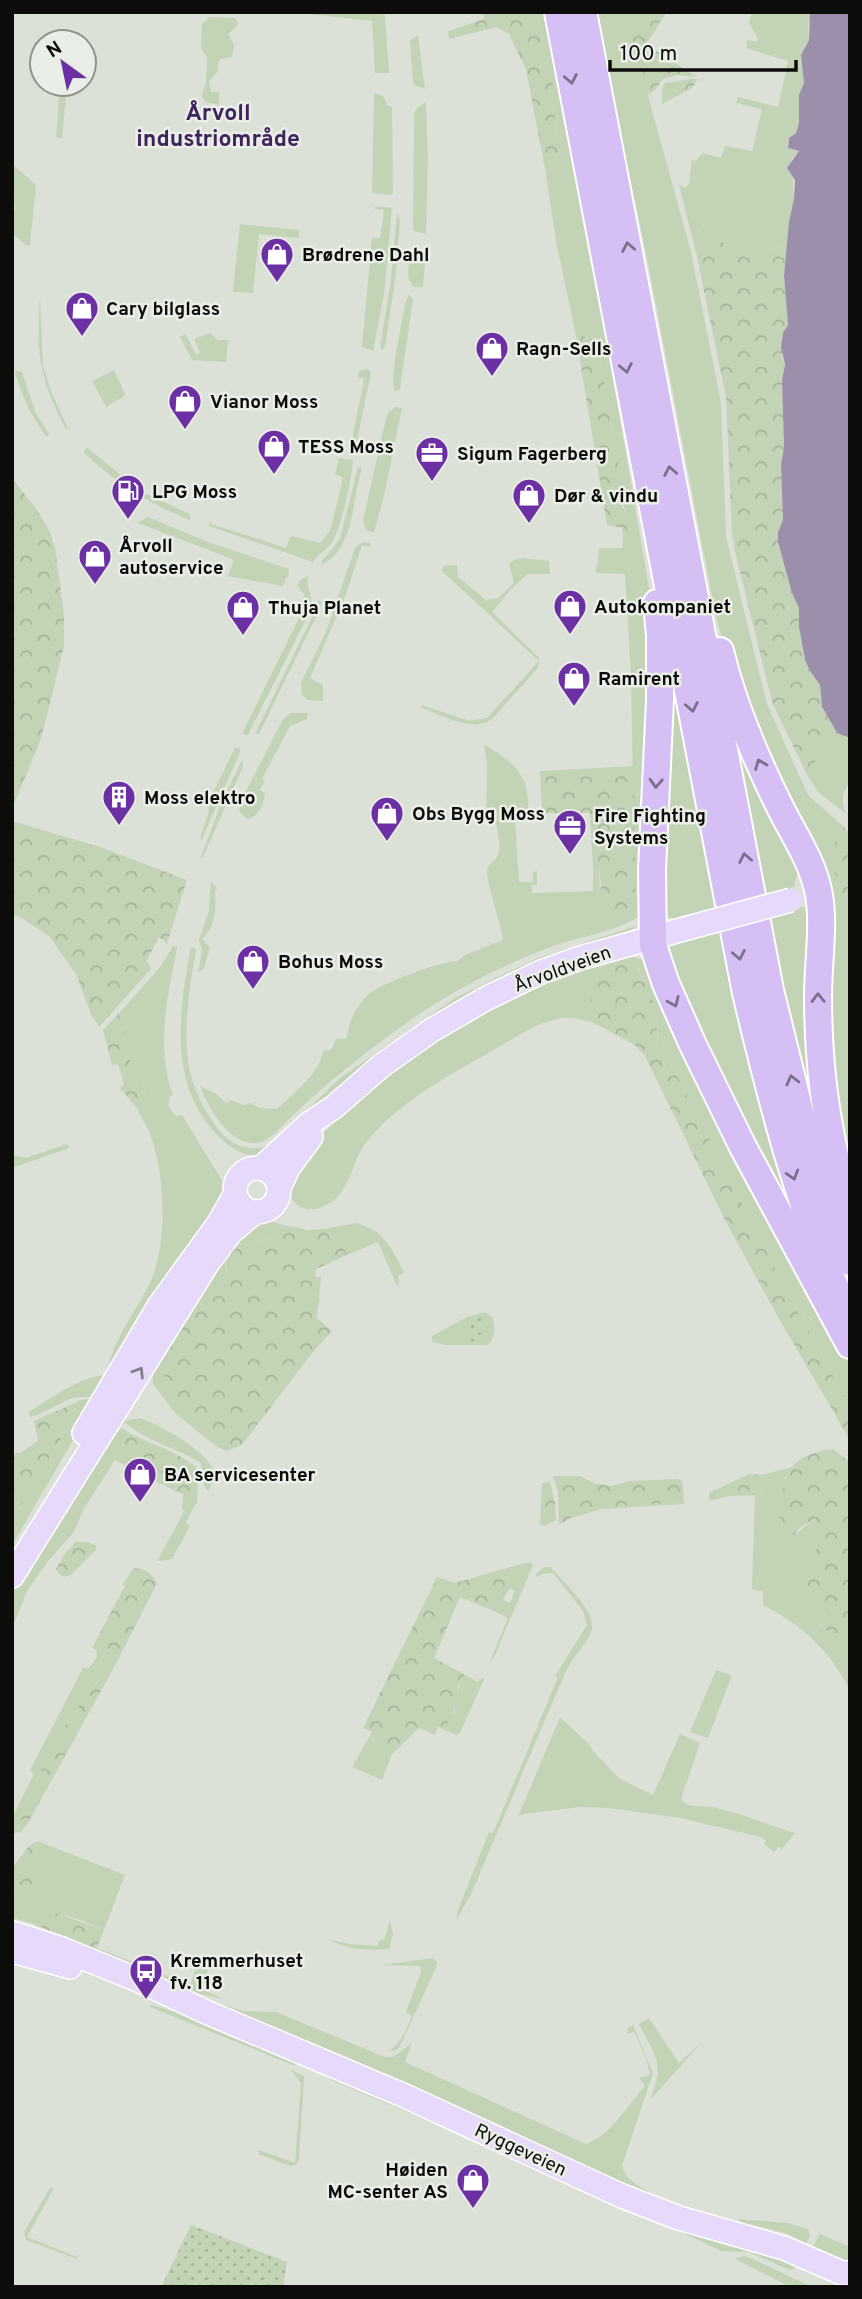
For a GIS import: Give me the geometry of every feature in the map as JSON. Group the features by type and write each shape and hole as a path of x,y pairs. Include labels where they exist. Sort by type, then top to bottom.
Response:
{"highway":[{"path":"558,12 746,993 794,1179 812,1232 850,1320"},
{"path":"583,12 770,990 805,1132 850,1262"},
{"path":"651,496 645,521 655,587 660,662 652,937 666,984 698,1056 743,1147 850,1345"},
{"path":"683,538 700,564 724,665 740,715 781,809 812,869 819,893 818,998 822,1071 833,1142 850,1210"}],"main road":[{"name":"Årvoldveien","path":"334,1107 406,1047 485,999 541,972 652,937 819,893"},
{"path":"261,1168 309,1124 334,1107"},
{"path":"279,1188 275,1177 261,1168 249,1169 240,1175 234,1188 242,1207 255,1212 274,1204 279,1188 302,1146 334,1107"},
{"path":"12,1557 153,1317 219,1223 235,1195"},
{"path":"12,1576 207,1265 231,1232 255,1212"},
{"name":"Ryggeveien","path":"12,1933 93,1961 405,2096 622,2196 679,2218 784,2248 847,2276"},
{"name":"Ryggeveien","path":"12,1951 78,1969 122,1986 206,2012"}],"green space":[{"path":"293,12 365,12 385,15 389,73 375,73 372,21"},
{"path":"483,12 536,12 542,24 543,52 553,84 556,133 564,150 562,161 556,166 545,169 526,69 509,34 497,27 449,39 448,31 484,19"},
{"path":"536,12 545,12 591,252 651,599 643,914 610,930 528,956 451,994 355,1062 313,1096 270,1138 257,1143 247,1142 221,1124 208,1105 200,1086 215,1093 226,1103 231,1100 244,1105 249,1103 260,1108 277,1109 311,1076 323,1051 331,1050 336,1039 347,1038 354,1014 369,994 398,979 458,961 465,955 503,940 487,876 488,868 497,857 499,844 494,819 486,820 487,763 484,744 512,764 523,779 526,789 528,813 515,817 519,882 533,882 533,872 537,871 537,885 532,885 532,893 593,891 593,869 599,867 600,896 635,903 631,674 625,574 596,573 599,548 622,548 623,534 628,535 627,516 617,485 619,467 598,348 583,334 576,336 557,246 545,169 556,166 561,161 564,150 556,133 553,85 543,52 542,24"},
{"path":"595,12 625,12 691,252 721,403 726,537 767,704 808,795 844,827 829,853 840,890 839,907 850,919 850,1177 838,1119 825,962 787,806 723,643 715,612 649,268"},
{"path":"625,12 667,12 646,44 697,77 677,75 663,79 647,96"},
{"path":"752,12 811,14 808,25 809,40 801,55 804,83 799,95 799,123 796,133 789,138 787,144 790,149 799,151 792,159 794,204 787,247 782,246 747,258 722,242 715,244 699,232 697,257 679,185 686,188 689,184 692,160 696,161 702,153 721,158 725,146 752,151 762,109 736,103 738,97 778,107 788,61 746,48 747,40 757,42 758,39 749,23"},
{"path":"209,17 235,18 239,24 228,34 234,45 232,57 221,59 218,71 209,81 211,92 219,92 219,105 205,102 202,96 206,82 207,57 201,48 202,24"},
{"path":"418,35 425,89 413,82 410,40"},
{"path":"698,79 692,88 662,104 662,89 665,83"},
{"path":"374,93 383,96 388,106 392,107 391,195 372,193"},
{"path":"59,98 66,98 62,139 56,137"},
{"path":"426,102 426,234 414,231 413,226 414,113"},
{"path":"12,164 36,185 30,245 27,246 12,233 12,213 15,210"},
{"path":"375,206 392,208 384,294 373,351 362,347 372,238 380,238 384,210 375,209"},
{"path":"397,214 400,219 396,273 385,347 382,350 380,347 391,280"},
{"path":"240,224 299,230 299,238 259,234 253,293 233,292"},
{"path":"707,230 715,244 722,242 747,258 782,246 787,247 784,276 788,325 783,333 782,343 782,358 785,364 782,381 783,520 778,532 778,542 792,593 799,608 799,627 805,660 820,685 822,707 832,724 844,736 850,738 850,753 827,742 807,775 772,702 735,552 726,397 697,257 699,231"},
{"path":"426,251 423,287 414,287 408,277 409,265 415,256"},
{"path":"409,294 413,299 400,389 395,392 395,363"},
{"path":"40,296 43,366 68,429 50,395 41,365"},
{"path":"210,333 218,340 228,340 226,362 192,360 180,337 186,334 196,355 200,353 194,339"},
{"path":"583,334 587,339 593,339 598,348 619,467 618,489 626,514 635,525 634,532 628,535 623,534 622,528 607,525 576,336"},
{"path":"368,369 371,373 356,446 353,446 351,445 364,379 358,377 359,371"},
{"path":"114,370 125,394 106,407 92,381"},
{"path":"16,371 22,372 35,411 49,434 46,437 28,408"},
{"path":"396,407 402,408 374,533 366,530 363,521 386,418"},
{"path":"86,447 144,493 190,514 190,520 147,500 108,474 84,453"},
{"path":"339,458 353,460 346,503 332,542 313,562 209,526 210,519 211,524 286,548 291,536 320,543 330,531 343,478 335,474"},
{"path":"358,467 362,468 347,535 333,557 323,564 321,562 340,539"},
{"path":"12,478 37,510 49,530 55,548 64,615 64,646 41,739 12,809"},
{"path":"148,517 208,542 289,569 288,578 286,577 283,586 227,576 233,564 232,559 138,523"},
{"path":"363,542 371,543 370,547 362,545 345,597 310,678 323,685 323,701 308,700 302,695 301,683 326,632 355,548"},
{"path":"524,558 549,561 550,574 528,574 492,612 539,661 441,570 444,566 457,565 458,577 486,600 498,598 514,583 509,564"},
{"path":"308,576 310,611 248,735 242,734 299,618 304,594 297,586 300,580"},
{"path":"318,600 322,602 318,613 259,734 255,734 313,615"},
{"path":"669,659 741,1027 773,1157 797,1228 728,1108 665,947 692,917 673,919 663,914"},
{"path":"539,661 538,668 492,719 484,723 466,724 422,708 421,705 470,721 487,718"},
{"path":"726,691 799,866 794,886 790,889 794,907 809,910 820,1138 795,1044"},
{"path":"291,713 308,713 307,719 290,726 262,779 265,781 260,790 265,793 262,806 255,816 247,819 239,811 242,799 283,719"},
{"path":"827,741 850,753 850,776 843,797 846,814 818,792 807,775"},
{"path":"235,748 240,748 240,752 202,839 200,838 209,811 207,805"},
{"path":"242,760 243,767 201,857 220,806"},
{"path":"634,766 635,903 632,911 622,918 598,905 601,886 599,867 593,869 590,813 542,813 540,771"},
{"path":"12,821 100,847 187,880 167,944 159,937 147,960 151,969 99,1027 91,1014 76,974 49,936 12,915"},
{"path":"844,827 850,835 850,919 839,907 840,890 829,853"},
{"path":"211,881 217,889 214,917 210,929 202,939 210,948 204,968 198,973 202,950 199,940 209,911"},
{"path":"639,925 615,939 566,953 261,1156 241,1153 220,1138 200,1113 190,1091 184,1068 181,1020 191,947 196,949 187,1027 188,1062 192,1079 207,1113 224,1136 243,1147 257,1148 271,1144 339,1079 455,998 538,958"},
{"path":"173,946 177,947 167,1002 164,1040 173,1095 169,1097 169,1108 176,1116 182,1115 223,1182 223,1199 96,1399 70,1399 30,1417 29,1412 67,1388 98,1376 107,1376 117,1342 154,1273 161,1235 160,1173 151,1137 137,1108 146,1101 143,1081 128,1057 125,1046 127,1024 123,1009 161,966"},
{"path":"628,955 645,961 792,1252 850,1359 850,1407 786,1290 677,1076 662,1060 657,1045 655,1011 638,969 585,987 592,1003 592,1022 565,1018 534,1027 442,1080 408,1103 365,1144 347,1183 331,1202 320,1208 309,1209 301,1207 291,1197 291,1184 308,1151 349,1108 403,1063 452,1030 530,988"},
{"path":"630,961 644,981 654,1007 658,1047 664,1065 669,1064 677,1076 786,1290 850,1407 850,1440 725,1220 645,1056 635,1045 592,1022 592,1003 585,987 590,977 617,963"},
{"path":"123,1009 127,1024 125,1046 128,1057 143,1081 146,1101 137,1108 120,1088 124,1084 118,1064 112,1065 103,1030"},
{"path":"67,1144 69,1148 12,1168 12,1155 26,1158"},
{"path":"271,1221 283,1225 270,1239 255,1241 239,1248 225,1263 227,1274 219,1280 169,1387 170,1401 175,1413 153,1384 153,1367 224,1248 258,1224"},
{"path":"356,1223 374,1230 391,1248 404,1273 398,1276 397,1286 378,1242 347,1255 340,1240 324,1229"},
{"path":"283,1225 308,1230 324,1229 340,1240 347,1255 316,1269 315,1277 321,1277 317,1318 332,1331 242,1445 226,1451 175,1413 170,1401 169,1387 159,1364 205,1289 227,1274 225,1258 228,1252 255,1241 270,1239"},
{"path":"485,1312 493,1318 494,1325 493,1336 487,1345 446,1345 432,1342 432,1336 467,1317"},
{"path":"481,1315 483,1342 469,1341 467,1319"},
{"path":"88,1399 94,1403 89,1413 64,1426 66,1430 12,1520 12,1454 20,1453 38,1441 34,1421"},
{"path":"89,1413 12,1545 12,1520 66,1430 63,1426"},
{"path":"139,1418 169,1432 202,1455 214,1473 208,1491 204,1486 201,1463 143,1435 126,1423 123,1424 116,1433 122,1444 146,1464 175,1479 175,1491 115,1460 83,1510 74,1532 48,1561 27,1591 12,1629 12,1587 114,1429 125,1421"},
{"path":"122,1428 181,1457 198,1470 197,1502 189,1516 182,1509 183,1494 175,1491 177,1481 139,1460 127,1449 116,1433"},
{"path":"833,1449 850,1462 850,1477 847,1480 850,1490 850,1638 832,1636 820,1624 826,1612 826,1604 809,1602 798,1591 806,1574 818,1566 814,1554 821,1541 813,1530 814,1520 802,1526 794,1535 779,1529 784,1486 794,1466 802,1458"},
{"path":"793,1467 785,1478 794,1535 814,1520 813,1530 821,1541 809,1602 826,1604 820,1625 832,1636 843,1635 850,1638 850,1691 834,1663 814,1640 763,1605 763,1592 752,1589 755,1495 763,1494 761,1475"},
{"path":"749,1474 761,1475 763,1495 730,1496 709,1501 709,1493"},
{"path":"553,1476 580,1476 594,1483 610,1486 631,1481 678,1479 682,1481 684,1502 571,1509 571,1518 559,1525 558,1492"},
{"path":"550,1482 556,1520 544,1526 540,1524 542,1483"},
{"path":"684,1502 602,1509 571,1518 570,1509"},
{"path":"184,1512 189,1516 186,1523 190,1526 172,1559 157,1561"},
{"path":"76,1542 88,1542 96,1546 96,1550 71,1575 65,1577 56,1569"},
{"path":"529,1562 533,1565 488,1666 508,1618 496,1612 502,1600 510,1603 515,1591 508,1588 511,1581 496,1571"},
{"path":"544,1567 550,1567 580,1600 590,1617 591,1632 566,1671 471,1894 456,1921 489,1832 493,1833 558,1677 555,1676 587,1625 583,1611 553,1573 536,1577"},
{"path":"134,1568 148,1572 157,1583 118,1660 92,1648 125,1586 123,1584"},
{"path":"496,1571 512,1581 496,1612 460,1597 434,1658 464,1674 457,1688 459,1695 455,1701 453,1720 438,1727 435,1735 419,1728 392,1754 383,1754 376,1749 372,1732 363,1728 437,1577 455,1583"},
{"path":"96,1650 118,1660 107,1680 101,1678 97,1681 50,1750 21,1809 28,1823 21,1832 12,1833 14,1814 34,1774 30,1770 83,1668 89,1668 97,1657"},
{"path":"716,1670 732,1675 708,1738 690,1732"},
{"path":"464,1674 478,1682 483,1677 484,1679 457,1735 438,1727 455,1713 456,1697"},
{"path":"101,1677 107,1680 28,1823 19,1818 21,1809 50,1750"},
{"path":"560,1717 620,1779 653,1795 680,1734 700,1743 681,1799 684,1802 732,1812 795,1833 782,1849 779,1847 774,1852 764,1844 766,1841 761,1837 680,1818 609,1808 580,1807 523,1814 518,1817"},
{"path":"372,1732 373,1741 383,1754 392,1754 382,1780 352,1767"},
{"path":"35,1842 125,1875 104,1930 59,1914 41,1914 33,1917 31,1923 12,1918 12,1892 15,1893 34,1867 37,1849 29,1846"},
{"path":"29,1846 37,1849 40,1857 34,1867 35,1880 24,1893 12,1892 12,1868"},
{"path":"42,1912 59,1914 104,1930 96,1950 31,1923 33,1917"},
{"path":"390,1921 393,1934 389,1949 358,1949 329,1939 377,1946 381,1939 384,1940"},
{"path":"97,1948 190,1985 200,1957 211,1959 202,1989 224,1999 200,1994 96,1950"},
{"path":"432,1958 437,1962 436,1968 399,2048 388,2051 400,2040 412,2016 406,2012 421,1972 420,1966 382,1965"},
{"path":"206,2001 243,2011 276,2012 385,2057 393,2057 412,2043 405,2062 586,2144 611,2127 645,2086 639,2078 650,2075 646,2058 634,2032 627,2034 628,2028 633,2025 653,2073 622,2166 632,2181 657,2197 645,2194 341,2055 277,2032"},
{"path":"151,2005 199,2019 291,2057 297,2064 293,2065 150,2007"},
{"path":"649,2018 679,2063 702,2042 650,2100 658,2069 654,2053 639,2024"},
{"path":"275,2062 304,2076 299,2160 297,2164 290,2166 259,2154 259,2150 295,2163 301,2083 291,2070"},
{"path":"329,2078 342,2078 600,2196 596,2198 431,2122 331,2080"},
{"path":"50,2188 54,2188 27,2237 77,2259 26,2240 24,2232"},
{"path":"640,2212 797,2263 794,2269 789,2270 749,2252 721,2251"},
{"path":"738,2219 787,2223 808,2229 810,2236 806,2243 785,2233"},
{"path":"191,2225 287,2262 283,2287 161,2287"},
{"path":"820,2234 850,2247 850,2262 813,2246"},
{"path":"744,2256 812,2287 791,2287 735,2259"}],"shaded area":[{"path":"810,12 850,12 850,738 837,733 822,707 820,685 805,660 799,627 799,608 792,593 778,542 778,532 783,520 782,381 785,364 781,348 783,333 788,325 784,276 795,180 787,168 799,151 788,148 789,138 796,133 799,123 799,95 804,83 801,55 809,40"}],"place":[{"name":"Brødrene Dahl","path":"277,284"},
{"name":"Cary bilglass","path":"82,338"},
{"name":"Ragn-Sells","path":"492,378"},
{"name":"Vianor Moss","path":"185,431"},
{"name":"TESS Moss","path":"274,476"},
{"name":"Sigum Fagerberg","path":"432,483"},
{"name":"LPG Moss","path":"128,521"},
{"name":"Dør & vindu","path":"529,525"},
{"name":"Årvoll autoservice","path":"95,586"},
{"name":"Autokompaniet","path":"570,636"},
{"name":"Thuja Planet","path":"243,637"},
{"name":"Ramirent","path":"574,708"},
{"name":"Moss elektro","path":"119,827"},
{"name":"Obs Bygg Moss","path":"387,843"},
{"name":"Fire Fighting Systems","path":"570,856"},
{"name":"Bohus Moss","path":"253,991"},
{"name":"BA servicesenter","path":"140,1504"},
{"name":"Kremmerhuset fv. 118","path":"146,2001"},
{"name":"Høiden MC-senter AS","path":"473,2210"}],"district":[{"name":"Årvoll industriområde","path":"218,125"}]}
